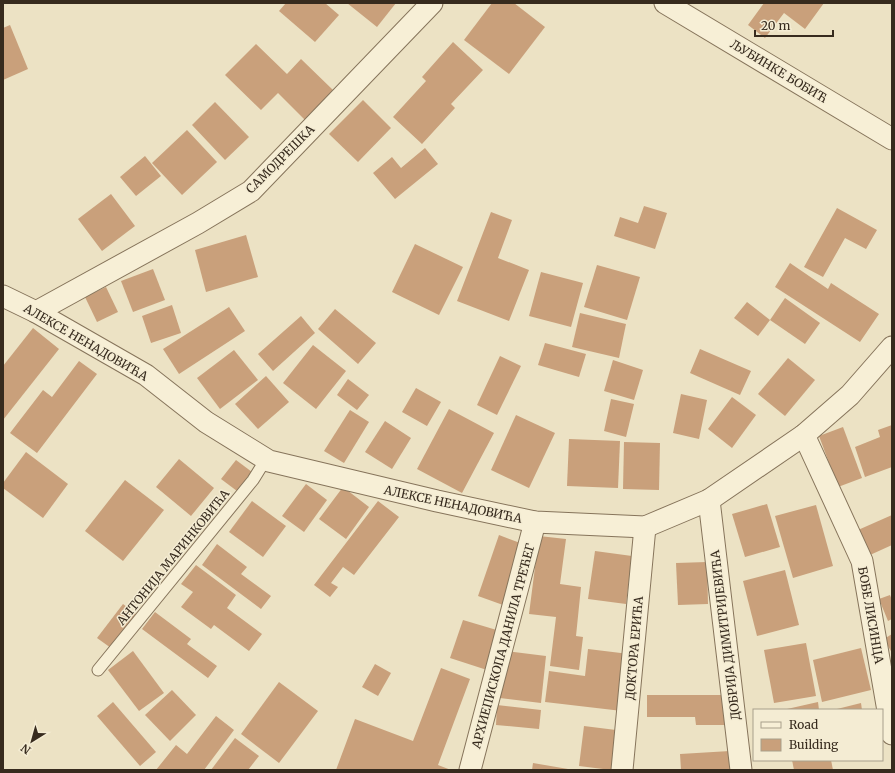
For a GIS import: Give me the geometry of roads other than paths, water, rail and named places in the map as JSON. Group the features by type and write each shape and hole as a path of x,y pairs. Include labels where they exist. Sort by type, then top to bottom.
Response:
{"street":[{"name":"САМОДРЕШКА","path":"36,312 198,223 251,191 432,3"},
{"name":"ЉУБИНКЕ БОБИЋ","path":"665,3 892,139"},
{"name":"АЛЕКСЕ НЕНАДОВИЋА","path":"3,296 36,312 146,375 206,422 266,459 437,501 535,522 645,527 709,500 804,435 850,395 892,347"},
{"name":"БОБЕ ЛИСИНЦА","path":"804,435 862,561 892,734"},
{"name":"ДОБРИЈА ДИМИТРИЈЕВИЋА","path":"709,500 741,770"},
{"name":"АРХИЕПИСКОПА ДАНИЛА ТРЕЋЕГ","path":"470,770 535,522"},
{"name":"ДОКТОРА ЕРИЋА","path":"622,770 645,527"}],"lane":[{"name":"АНТОНИЈА МАРИНКОВИЋА","path":"98,670 253,480 266,459"}]}
